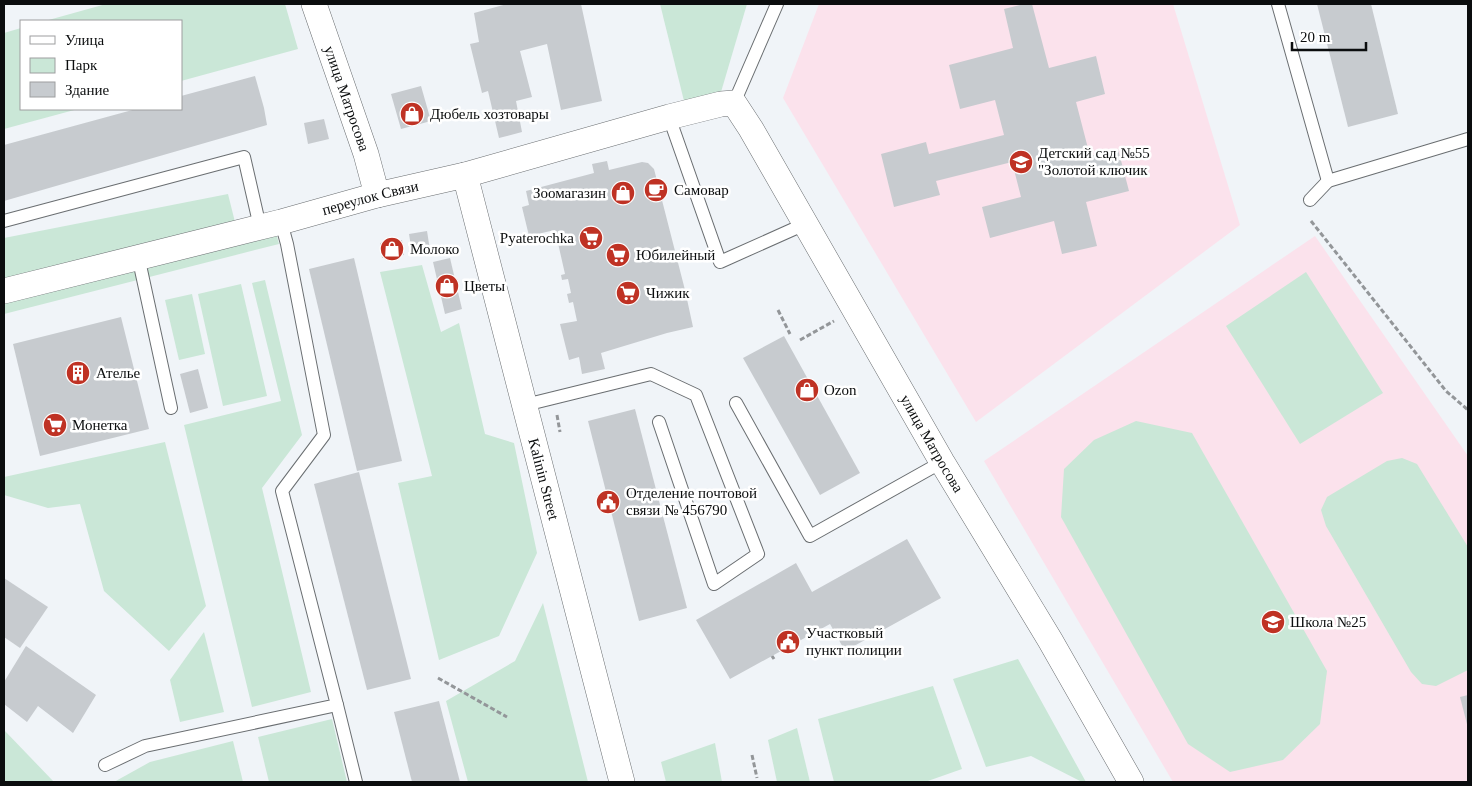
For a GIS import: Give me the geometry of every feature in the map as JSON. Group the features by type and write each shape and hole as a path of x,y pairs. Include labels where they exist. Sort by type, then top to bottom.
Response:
{"street":[{"name":"улица Матросова","path":"314,4 366,154 377,195"},
{"name":"улица Матросова","path":"734,103 942,462 1050,640 1131,782"},
{"name":"переулок Связи","path":"4,290 270,224 377,195 465,175 669,117 721,104 734,103"},
{"name":"Kalinin Street","path":"465,175 622,782"}],"lane":[{"path":"734,103 777,4"},
{"path":"1278,4 1328,182"},
{"path":"669,117 720,262 805,224"},
{"path":"1310,200 1328,182 1468,139"},
{"path":"4,221 244,157 270,224 287,244 324,435 282,491 356,782"},
{"path":"138,256 171,408"},
{"path":"525,405 651,374 696,395 758,554 714,584 659,422"},
{"path":"736,403 810,536 942,462"},
{"path":"105,765 145,746 337,704"}],"path":[{"path":"1311,221 1446,392 1468,410"},
{"path":"778,310 790,334"},
{"path":"800,340 839,318"},
{"path":"556,411 560,432"},
{"path":"438,678 507,717"},
{"path":"752,755 757,778"}],"shaded area":[{"name":"Детский сад №55 \"Золотой ключик","path":"819,4 1173,4 1240,225 976,422 783,98"},
{"name":"Школа №25","path":"1315,236 1468,456 1468,782 1173,782 984,461"}],"green space":[{"path":"106,4 285,4 298,49 182,81 182,20 49,20"},
{"path":"660,4 747,4 721,92 684,101"},
{"path":"20,28 20,110 74,110 4,129 4,33"},
{"path":"228,194 235,222 4,279 4,238"},
{"path":"276,233 279,244 4,314 4,302"},
{"path":"422,265 441,332 459,323 485,434 514,443 537,553 499,636 439,660 398,483 432,476 380,272"},
{"path":"1306,272 1383,393 1300,444 1226,326"},
{"path":"265,280 302,435 262,488 311,692 252,707 184,425 281,401 252,283"},
{"path":"241,284 267,396 223,406 198,294"},
{"path":"192,294 205,354 179,360 165,300"},
{"path":"1136,421 1192,433 1327,671 1320,724 1283,760 1230,772 1188,744 1061,517 1064,469 1094,440"},
{"path":"165,442 206,606 169,651 104,591 80,504 48,508 4,495 4,477"},
{"path":"1402,458 1417,464 1468,547 1468,670 1436,686 1422,684 1411,672 1326,526 1321,510 1327,497 1387,461"},
{"path":"543,603 588,782 468,782 446,701 515,661"},
{"path":"204,632 224,712 180,722 170,680"},
{"path":"1018,659 1086,782 1082,782 1031,756 986,767 953,679"},
{"path":"933,686 962,769 925,782 834,782 818,719"},
{"path":"332,719 347,782 269,782 258,737"},
{"path":"797,728 810,782 777,782 768,740"},
{"path":"4,730 54,782 4,782"},
{"path":"233,741 243,782 114,782 150,762"},
{"path":"715,743 722,782 666,782 661,762"}],"building":[{"path":"507,4 581,4 602,101 561,110 547,44 520,51 532,97 516,101 522,132 499,138 488,91 482,93 470,44 479,42 474,13"},
{"path":"1032,4 1049,68 1096,56 1105,94 1076,102 1090,156 1118,149 1129,191 1086,202 1097,246 1062,254 1054,221 990,238 982,207 1021,197 1012,162 936,181 940,195 894,207 881,154 926,142 929,154 1004,135 995,100 960,109 949,65 1013,48 1004,9"},
{"path":"1317,4 1371,4 1398,114 1348,127"},
{"path":"255,76 267,125 4,201 4,145 132,110 182,110 182,96"},
{"name":"Дюбель хозтовары","path":"421,86 431,121 401,129 391,94"},
{"path":"324,119 329,139 308,144 304,123"},
{"name":"Юбилейный","path":"607,161 609,170 642,162 648,163 654,169 693,327 601,353 605,369 582,374 579,357 569,360 560,324 577,321 573,302 569,303 567,294 571,293 568,279 562,280 561,275 565,274 555,230 529,236 522,207 529,205 526,191 594,173 592,164"},
{"path":"427,231 430,250 412,253 409,234"},
{"name":"Молоко","path":"402,240 404,255 382,258 380,243"},
{"path":"354,258 402,461 357,471 309,269"},
{"name":"Цветы","path":"450,258 462,309 445,314 433,262"},
{"name":"Ателье","path":"121,317 149,429 40,456 13,344"},
{"path":"784,336 860,473 820,495 743,358"},
{"path":"198,369 208,408 190,413 180,374"},
{"path":"635,409 687,608 639,621 588,421"},
{"path":"359,472 411,679 367,690 314,484"},
{"path":"907,539 941,598 845,651 830,624 730,679 696,620 796,563 812,592"},
{"path":"4,578 48,607 20,648 4,637"},
{"path":"26,646 96,695 73,733 38,706 27,722 4,704 4,682"},
{"path":"1468,695 1468,728 1460,697"},
{"path":"439,701 460,782 412,782 394,712"}],"place":[{"name":"Дюбель хозтовары","path":"412,114"},
{"name":"Детский сад №55 \"Золотой ключик","path":"1021,162"},
{"name":"Самовар","path":"656,190"},
{"name":"Зоомагазин","path":"623,193"},
{"name":"Pyaterochka","path":"591,238"},
{"name":"Молоко","path":"392,249"},
{"name":"Юбилейный","path":"618,255"},
{"name":"Цветы","path":"447,286"},
{"name":"Чижик","path":"628,293"},
{"name":"Ателье","path":"78,373"},
{"name":"Ozon","path":"807,390"},
{"name":"Монетка","path":"55,425"},
{"name":"Отделение почтовой связи № 456790","path":"608,502"},
{"name":"Школа №25","path":"1273,622"},
{"name":"Участковый пункт полиции","path":"788,642"}]}
